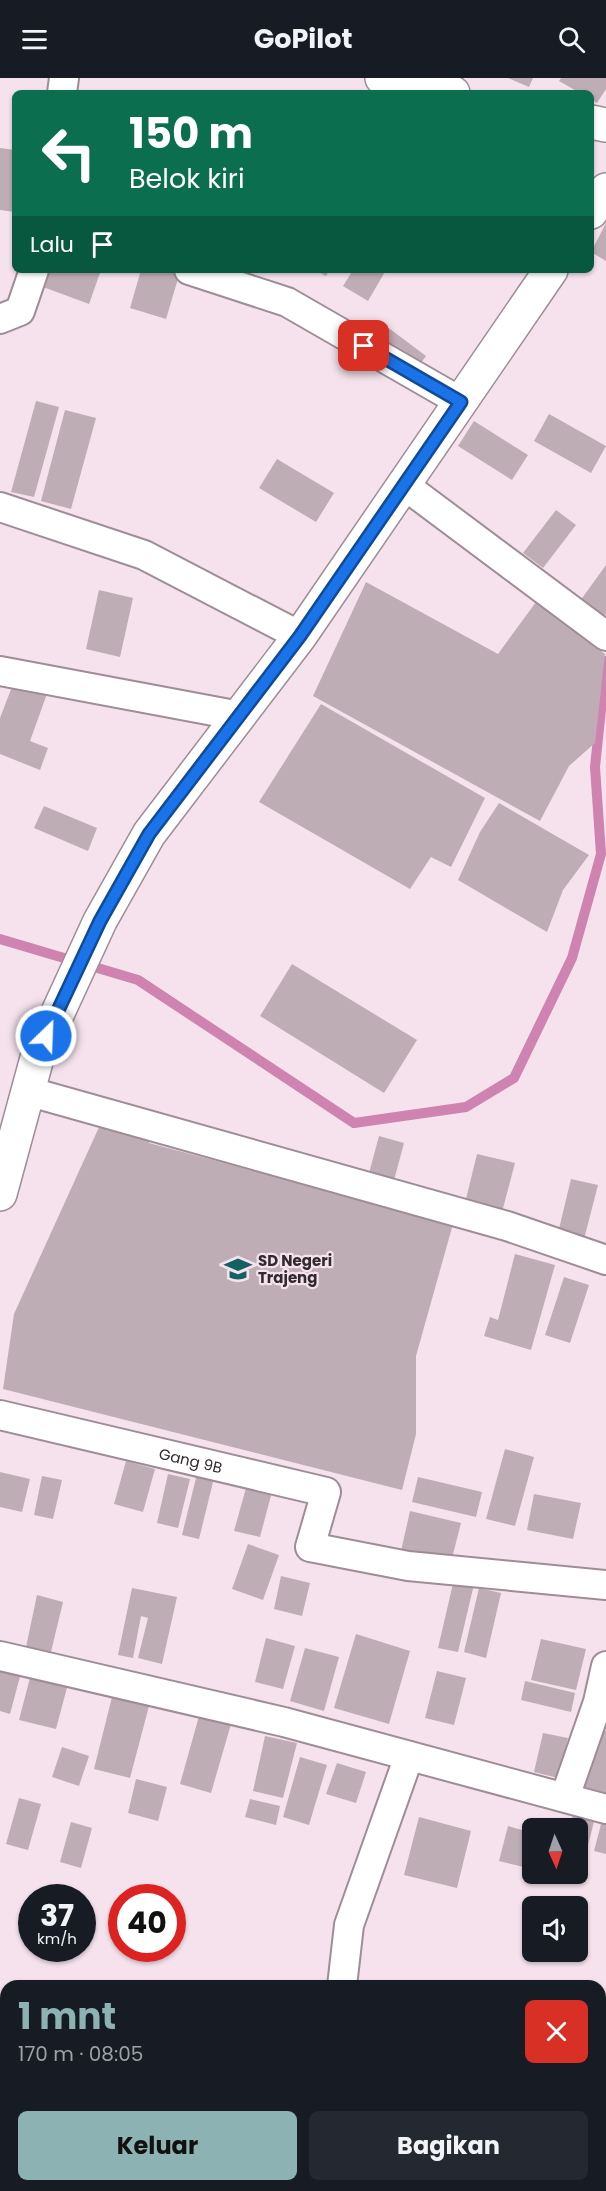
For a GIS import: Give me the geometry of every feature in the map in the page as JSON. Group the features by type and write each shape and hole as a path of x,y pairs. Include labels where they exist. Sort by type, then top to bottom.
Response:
{"street":[{"path":"382,78 439,90"},
{"path":"594,208 606,190"},
{"path":"0,319 20,311 33,273"},
{"path":"198,273 287,302 461,402"},
{"path":"0,1194 6,1153 37,1058 100,921 149,834 300,636 549,273"},
{"path":"404,485 606,636"},
{"path":"0,507 144,555 300,636"},
{"path":"0,671 240,716"},
{"path":"27,1091 507,1226 606,1260"},
{"name":"Gang 9B","path":"0,1415 326,1492 310,1547 408,1566 606,1585"},
{"path":"0,1656 284,1722 606,1809"},
{"path":"565,1797 597,1702 606,1665"},
{"path":"343,1980 349,1925 409,1756"}],"building":[{"path":"508,78 533,78 529,87"},
{"path":"561,78 606,78 606,89 597,103 594,101 594,90 575,90 559,81"},
{"path":"0,148 12,150 12,212 0,210"},
{"path":"606,223 606,261 594,254 594,246"},
{"path":"39,273 100,273 89,304 35,284"},
{"path":"140,273 180,273 166,319 130,308"},
{"path":"351,273 384,273 368,301 343,286"},
{"path":"378,320 426,356 417,368 368,332"},
{"path":"36,401 59,407 34,497 11,492"},
{"path":"65,410 96,418 71,509 41,501"},
{"path":"549,414 606,446 591,473 534,441"},
{"path":"474,421 528,455 512,480 458,446"},
{"path":"277,459 334,493 316,522 259,488"},
{"path":"556,510 576,525 543,568 523,553"},
{"path":"606,565 606,614 603,617 580,601"},
{"path":"366,582 498,654 536,602 605,654 595,743 569,766 540,821 313,696"},
{"path":"99,590 133,598 120,657 86,649"},
{"path":"15,679 48,691 30,741 48,748 40,770 0,754 0,718"},
{"path":"321,704 485,798 451,867 431,857 410,889 259,802"},
{"path":"499,803 589,855 563,890 547,932 458,880 480,832"},
{"path":"44,806 97,828 88,851 34,828"},
{"path":"292,964 417,1040 384,1093 260,1016"},
{"name":"SD Negeri Trajeng","path":"100,1125 148,1128 149,1143 453,1224 416,1356 416,1434 402,1490 3,1389 14,1314"},
{"path":"379,1136 404,1143 393,1184 368,1177"},
{"path":"477,1154 515,1163 502,1212 465,1203"},
{"path":"571,1179 598,1185 583,1243 557,1237"},
{"path":"515,1254 555,1265 531,1350 484,1336 490,1317 498,1320"},
{"path":"564,1277 589,1285 570,1343 545,1335"},
{"path":"505,1449 534,1457 515,1526 486,1519"},
{"path":"126,1461 155,1469 143,1512 114,1504"},
{"path":"0,1472 30,1479 22,1512 0,1507"},
{"path":"168,1474 190,1479 178,1528 157,1523"},
{"path":"197,1474 214,1478 199,1539 182,1535"},
{"path":"42,1476 62,1480 53,1519 34,1515"},
{"path":"418,1477 482,1492 476,1517 412,1502"},
{"path":"248,1481 273,1488 260,1537 234,1531"},
{"path":"534,1494 581,1503 573,1539 527,1530"},
{"path":"410,1511 461,1523 451,1562 401,1551"},
{"path":"248,1544 279,1555 263,1600 232,1589"},
{"path":"455,1575 475,1580 458,1652 438,1648"},
{"path":"281,1576 310,1583 302,1616 274,1609"},
{"path":"132,1588 177,1597 162,1664 138,1658 148,1618 141,1616 133,1658 118,1655"},
{"path":"479,1588 501,1593 486,1658 464,1652"},
{"path":"37,1595 63,1602 51,1652 26,1647"},
{"path":"356,1634 410,1651 389,1724 334,1708"},
{"path":"266,1638 295,1646 283,1689 255,1682"},
{"path":"541,1639 586,1649 576,1690 531,1680"},
{"path":"305,1648 339,1657 324,1711 290,1701"},
{"path":"0,1664 22,1669 10,1714 0,1711"},
{"path":"32,1670 69,1680 56,1729 19,1720"},
{"path":"437,1671 466,1678 454,1725 425,1718"},
{"path":"525,1681 575,1693 571,1712 521,1700"},
{"path":"112,1697 149,1706 130,1778 94,1769"},
{"path":"199,1716 231,1724 211,1793 180,1784"},
{"path":"594,1727 606,1731 606,1793 578,1785"},
{"path":"543,1733 568,1738 558,1778 534,1772"},
{"path":"265,1736 297,1743 283,1798 253,1791"},
{"path":"62,1747 89,1756 79,1786 52,1777"},
{"path":"300,1757 327,1765 309,1825 283,1817"},
{"path":"337,1763 366,1772 356,1803 326,1794"},
{"path":"136,1779 167,1787 158,1821 128,1813"},
{"path":"19,1798 41,1804 28,1850 6,1844"},
{"path":"250,1799 280,1806 276,1825 245,1817"},
{"path":"574,1809 596,1814 588,1845 588,1818 572,1818"},
{"path":"419,1817 471,1831 457,1888 404,1875"},
{"path":"71,1822 92,1828 81,1868 60,1862"},
{"path":"601,1824 606,1825 606,1854 594,1851"},
{"path":"508,1826 522,1830 522,1867 499,1861"}],"waterway":[{"path":"0,939 138,980 354,1123 466,1107 514,1078 572,958 601,854 595,767 606,661"}],"place":[{"name":"SD Negeri Trajeng","path":"238,1269"}],"route":[{"path":"46,1036 100,921 149,834 300,636 461,402 364,346"}]}
